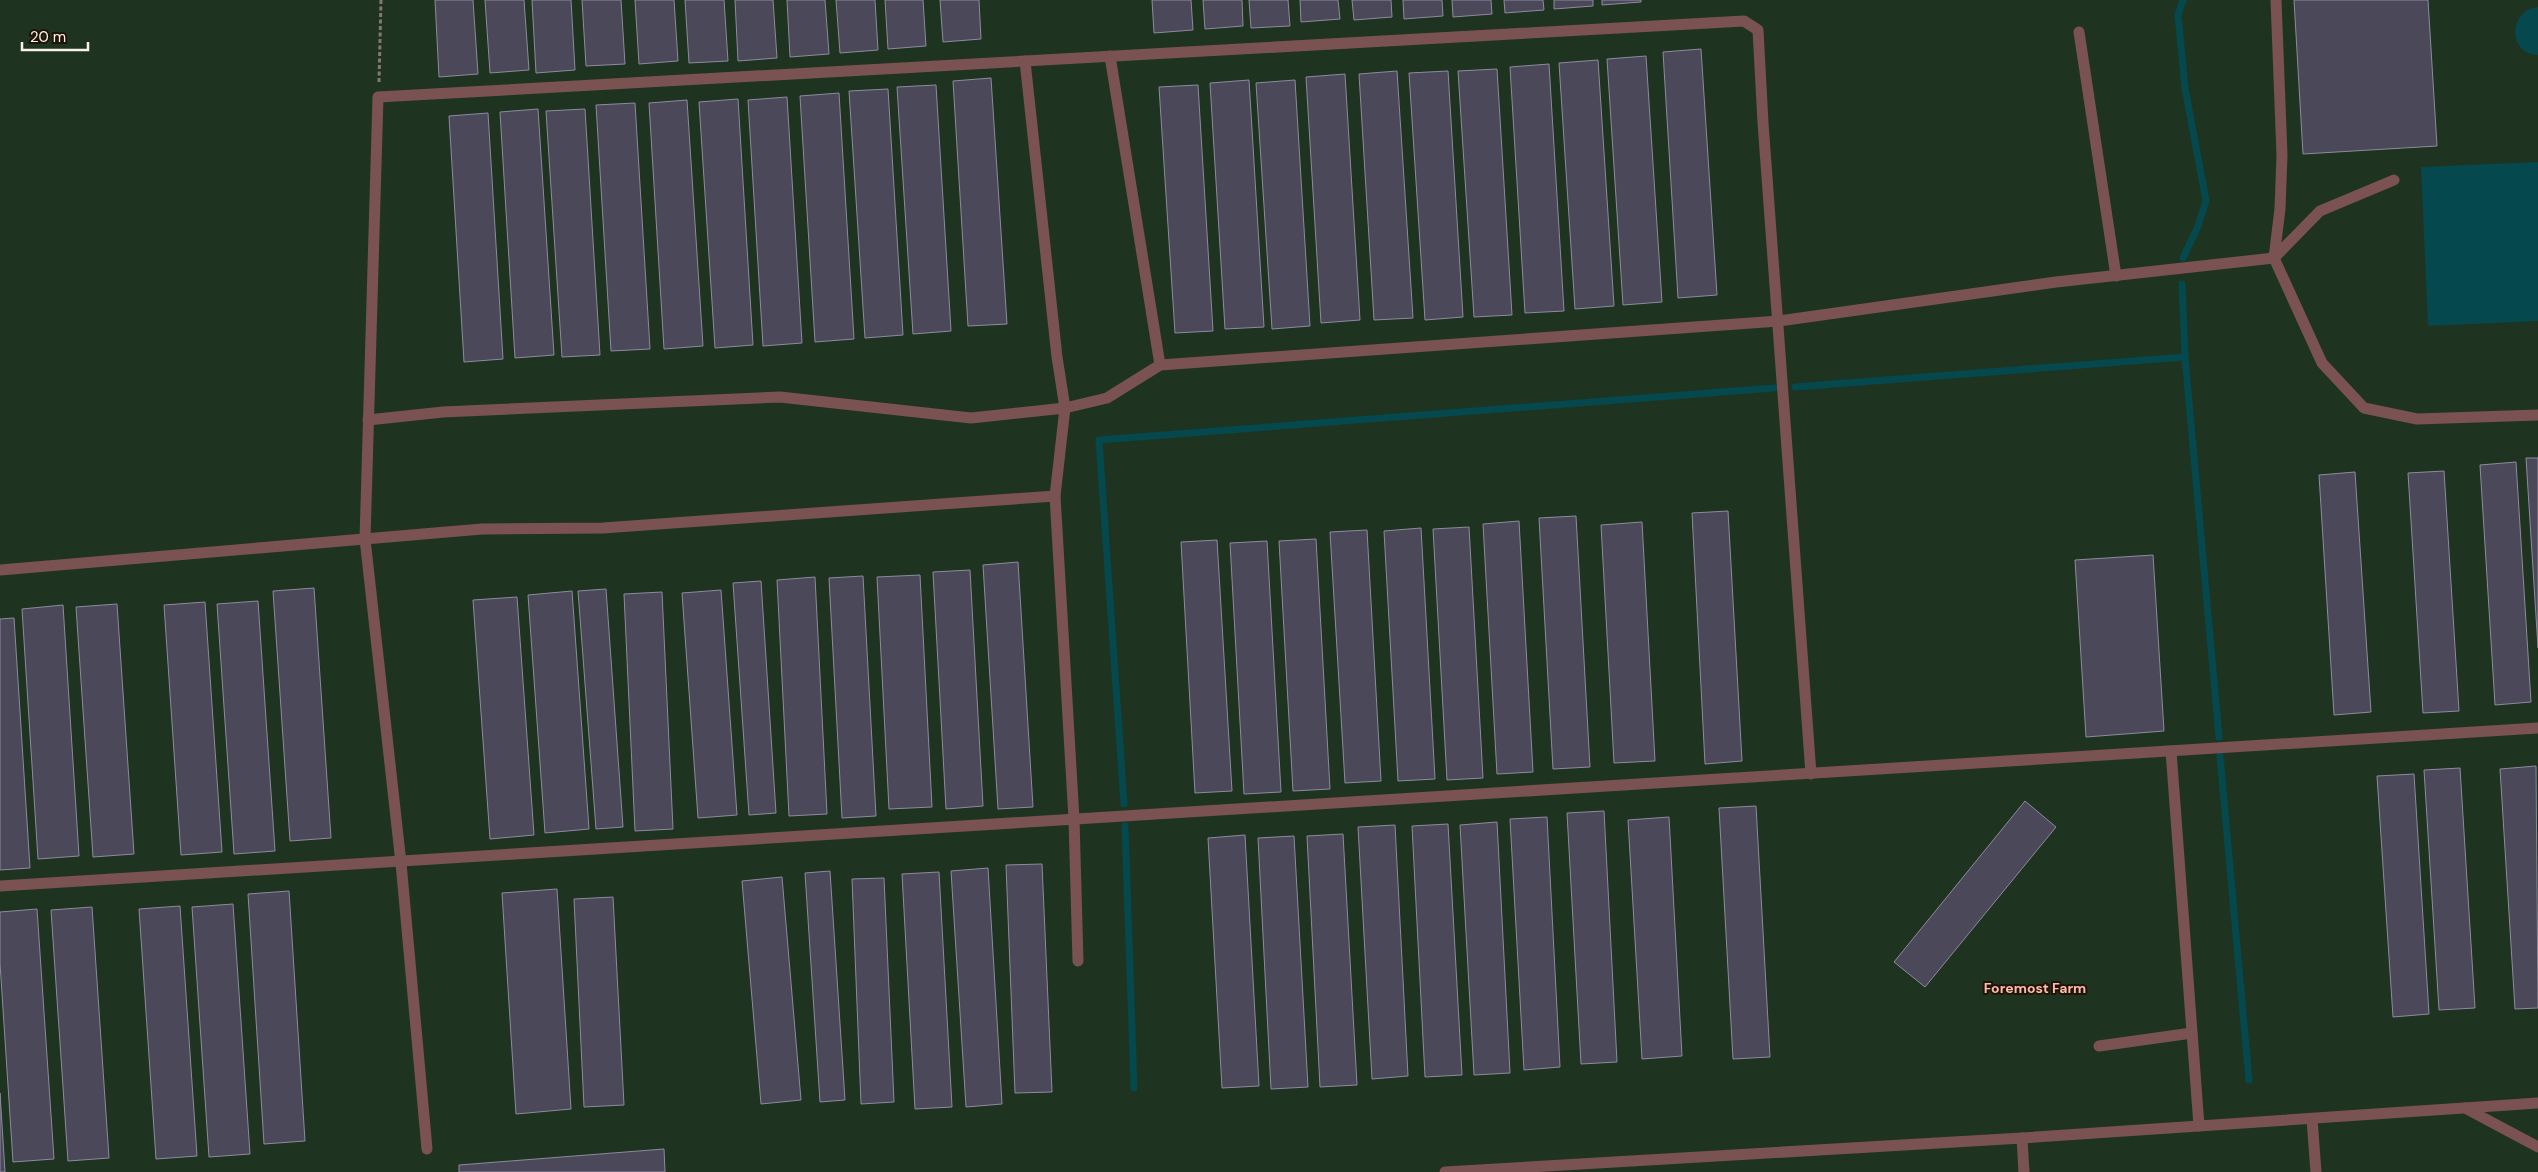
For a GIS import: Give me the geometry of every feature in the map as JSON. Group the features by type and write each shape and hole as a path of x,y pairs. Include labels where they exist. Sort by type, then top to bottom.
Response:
{"lane":[{"path":"2276,0 2282,155 2280,208 2274,258 2322,363 2364,408 2417,419 2538,416"},
{"path":"427,1149 402,863 365,540 378,97 1744,20 1758,30 1763,123 1811,774"},
{"path":"2079,32 2116,276"},
{"path":"1110,56 1160,365"},
{"path":"1025,61 1057,357 1065,408 1055,496 1074,819 1078,961"},
{"path":"368,420 443,412 780,397 971,418 1065,408 1107,398 1160,365 1779,321 2116,276 2274,258 2320,210 2394,180"},
{"path":"0,570 482,529 603,528 1055,496"},
{"path":"0,886 402,863 1074,819 2538,728"},
{"path":"2171,751 2199,1126"},
{"path":"2099,1046 2192,1033"},
{"path":"1445,1172 2022,1138 2538,1103"},
{"path":"2465,1108 2538,1147"},
{"path":"2312,1119 2316,1172"},
{"path":"2022,1138 2024,1172"}],"path":[{"path":"378,97 382,0"}],"green space":[{"path":"0,0 2538,0 2538,1172 0,1172"}],"water":[{"path":"2538,7 2538,55 2528,53 2521,48 2516,40 2515,32 2521,16 2528,10"},
{"path":"2538,162 2538,321 2428,326 2421,167"}],"building":[{"path":"435,0 473,0 478,74 439,77"},
{"path":"485,0 524,0 529,70 490,73"},
{"path":"532,0 571,0 575,70 536,73"},
{"path":"582,0 621,0 625,64 586,66"},
{"path":"635,0 674,0 678,61 639,64"},
{"path":"685,0 724,0 728,61 689,63"},
{"path":"735,0 773,0 777,58 738,61"},
{"path":"787,0 825,0 829,54 790,57"},
{"path":"836,0 875,0 878,50 840,53"},
{"path":"885,0 923,0 926,46 888,49"},
{"path":"940,0 979,0 981,39 943,42"},
{"path":"1152,0 1191,0 1193,30 1154,33"},
{"path":"1203,0 1242,0 1243,26 1205,29"},
{"path":"1249,0 1288,0 1290,26 1251,28"},
{"path":"1300,0 1338,0 1340,19 1301,22"},
{"path":"1352,0 1391,0 1392,17 1354,20"},
{"path":"1403,0 1442,0 1443,16 1404,19"},
{"path":"1452,0 1491,0 1492,14 1453,17"},
{"path":"1504,0 1543,0 1544,10 1505,13"},
{"path":"1554,0 1593,0 1593,6 1554,9"},
{"path":"1602,0 1641,0 1641,2 1602,5"},
{"path":"2294,0 2428,0 2437,146 2303,154"},
{"path":"1701,49 1717,295 1678,298 1663,52"},
{"path":"1646,56 1662,302 1623,305 1607,59"},
{"path":"1598,60 1614,306 1575,309 1559,63"},
{"path":"1549,64 1564,311 1525,313 1510,67"},
{"path":"1497,69 1512,315 1474,317 1458,71"},
{"path":"1397,71 1413,318 1374,320 1359,74"},
{"path":"1448,71 1463,317 1425,320 1409,73"},
{"path":"1345,74 1360,320 1321,323 1306,77"},
{"path":"991,78 1007,324 968,326 953,81"},
{"path":"1249,80 1264,327 1225,329 1210,83"},
{"path":"1295,80 1310,326 1272,329 1256,83"},
{"path":"936,85 951,331 913,334 897,87"},
{"path":"1198,85 1213,331 1175,333 1159,87"},
{"path":"888,89 903,335 865,338 849,91"},
{"path":"839,93 854,339 815,342 800,96"},
{"path":"787,97 802,343 763,346 748,100"},
{"path":"738,99 753,345 715,348 699,102"},
{"path":"687,100 703,346 664,349 649,103"},
{"path":"635,103 650,349 611,351 596,105"},
{"path":"538,109 554,355 515,358 500,112"},
{"path":"585,109 600,355 562,357 546,111"},
{"path":"488,113 503,359 464,362 449,116"},
{"path":"2526,458 2538,458 2538,648"},
{"path":"2516,462 2531,702 2495,705 2480,465"},
{"path":"2444,471 2459,711 2423,713 2408,473"},
{"path":"2355,472 2371,712 2334,715 2319,475"},
{"path":"1728,511 1742,761 1705,764 1692,513"},
{"path":"1576,516 1590,767 1553,769 1539,518"},
{"path":"1519,521 1533,772 1497,774 1483,524"},
{"path":"1642,522 1655,761 1614,763 1601,525"},
{"path":"1469,527 1483,778 1447,780 1433,529"},
{"path":"1421,528 1435,779 1398,781 1384,531"},
{"path":"1367,530 1381,781 1345,783 1330,532"},
{"path":"1316,539 1330,789 1293,791 1279,541"},
{"path":"1217,540 1232,791 1195,793 1181,542"},
{"path":"1267,541 1281,792 1244,794 1230,543"},
{"path":"2153,555 2164,731 2086,737 2075,560"},
{"path":"1018,562 1033,807 998,809 983,565"},
{"path":"970,570 983,806 946,809 933,572"},
{"path":"920,575 932,807 889,809 877,577"},
{"path":"863,576 876,816 842,818 829,578"},
{"path":"815,577 827,814 789,816 777,580"},
{"path":"761,581 776,813 749,815 733,583"},
{"path":"314,588 331,838 290,841 273,591"},
{"path":"606,589 623,827 596,829 578,591"},
{"path":"721,590 737,815 698,818 682,593"},
{"path":"572,591 589,829 545,833 528,595"},
{"path":"662,592 673,829 635,831 624,594"},
{"path":"517,597 534,835 490,839 473,600"},
{"path":"258,601 275,851 234,854 217,604"},
{"path":"205,602 222,852 181,855 164,605"},
{"path":"117,604 134,854 93,857 76,607"},
{"path":"63,605 79,856 38,859 22,609"},
{"path":"14,618 30,868 0,870 0,619"},
{"path":"2536,766 2538,1008 2515,1009 2500,769"},
{"path":"2460,768 2475,1008 2439,1010 2424,770"},
{"path":"2414,774 2429,1014 2393,1017 2377,776"},
{"path":"2025,801 2056,827 1925,987 1894,962"},
{"path":"1756,806 1770,1057 1733,1059 1719,808"},
{"path":"1604,811 1617,1062 1581,1064 1567,813"},
{"path":"1547,817 1560,1067 1524,1070 1510,819"},
{"path":"1669,817 1682,1056 1642,1059 1628,820"},
{"path":"1497,822 1510,1073 1474,1075 1460,825"},
{"path":"1448,824 1462,1075 1425,1077 1412,826"},
{"path":"1395,825 1408,1076 1372,1079 1358,827"},
{"path":"1343,834 1357,1085 1320,1087 1307,836"},
{"path":"1245,835 1259,1086 1222,1088 1208,838"},
{"path":"1294,836 1308,1087 1271,1089 1258,838"},
{"path":"1042,864 1052,1092 1015,1093 1006,865"},
{"path":"988,868 1002,1104 966,1107 951,871"},
{"path":"830,871 845,1100 820,1102 805,873"},
{"path":"939,872 952,1107 915,1109 902,874"},
{"path":"782,877 801,1100 761,1104 742,881"},
{"path":"884,878 894,1102 861,1104 852,879"},
{"path":"557,889 571,1109 516,1114 502,893"},
{"path":"289,891 305,1141 264,1144 248,894"},
{"path":"613,897 624,1105 584,1107 574,899"},
{"path":"233,904 250,1154 209,1157 192,907"},
{"path":"180,906 197,1156 156,1159 139,909"},
{"path":"92,907 109,1158 68,1161 51,910"},
{"path":"37,909 54,1159 13,1162 0,963 0,912"},
{"path":"0,1093 5,1172 0,1172"},
{"path":"664,1149 665,1172 459,1172 459,1165"}],"waterway":[{"path":"2183,0 2178,15 2185,88 2206,201 2198,226 2183,258"},
{"path":"2182,284 2185,357 2219,737"},
{"path":"1795,387 2185,357"},
{"path":"1124,804 1099,440 1774,388"},
{"path":"2220,756 2249,1080"},
{"path":"1125,826 1134,1088"}],"district":[{"name":"Foremost Farm","path":"2035,988"}]}
